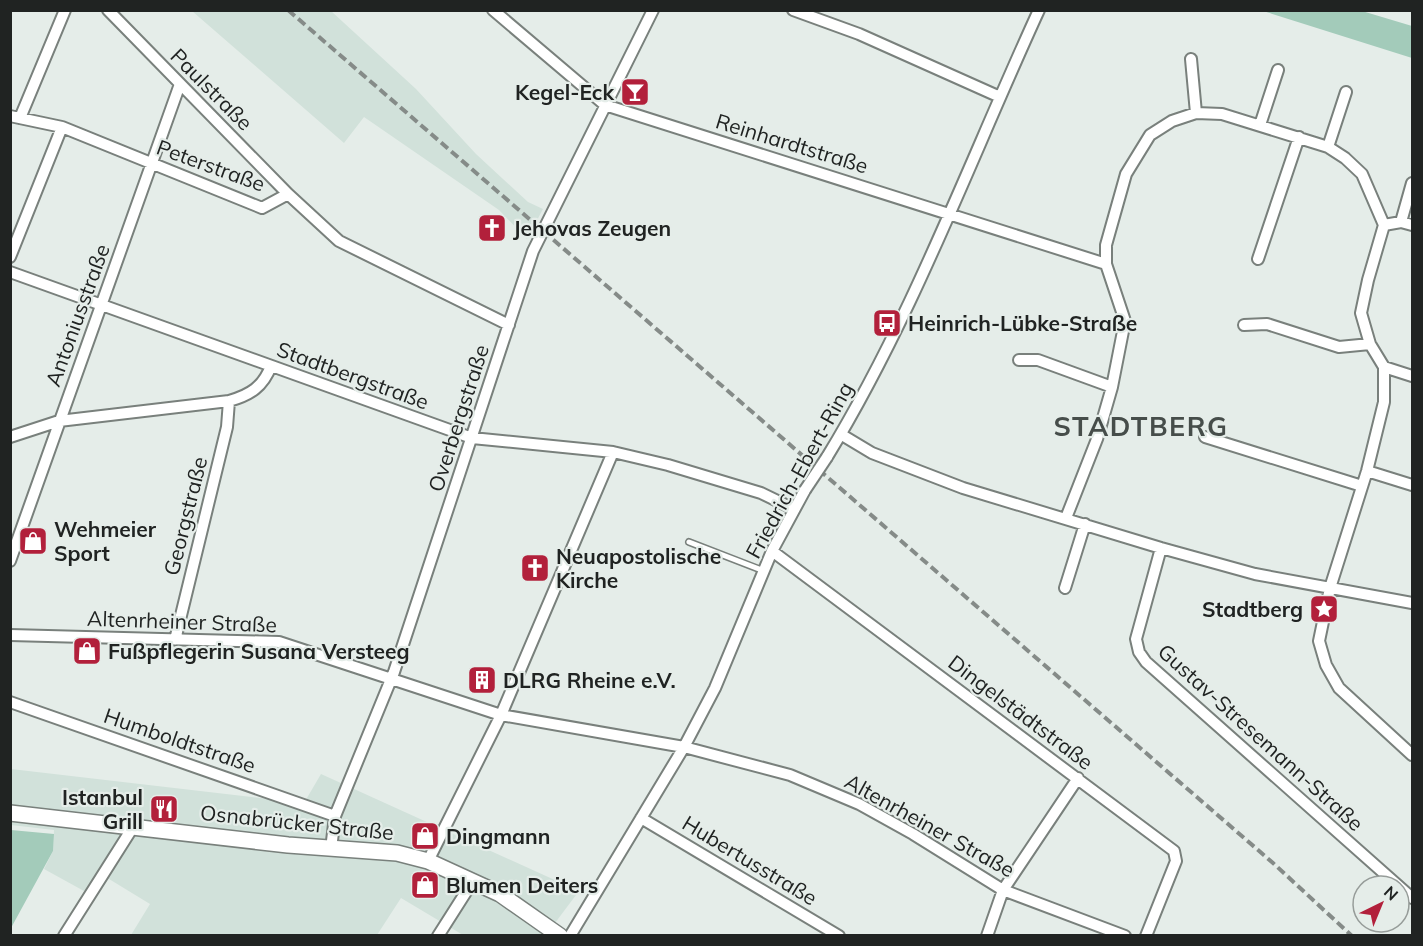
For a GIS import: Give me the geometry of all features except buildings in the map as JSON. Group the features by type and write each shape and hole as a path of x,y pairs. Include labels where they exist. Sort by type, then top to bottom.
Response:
{"main road":[{"name":"Osnabrücker Straße","path":"10,813 331,849 389,852 428,861 500,894 560,936"}],"street":[{"path":"15,117 65,10"},
{"name":"Paulstraße","path":"108,10 288,194"},
{"name":"Reinhardtstraße","path":"493,10 605,105 1106,264"},
{"name":"Overbergstraße","path":"331,849 335,816 391,679 533,250 653,10"},
{"path":"793,10 859,34 1000,98"},
{"name":"Friedrich-Ebert-Ring","path":"570,936 684,747 715,688 772,551 805,490 842,435 896,328 1040,10"},
{"path":"1191,59 1196,113"},
{"path":"1260,125 1278,70"},
{"name":"Antoniusstraße","path":"10,561 180,84"},
{"path":"1328,147 1346,92"},
{"path":"1066,518 1097,439 1112,387 1125,321 1106,264 1106,245 1126,174 1150,135 1172,121 1196,113 1222,114 1328,147 1345,158 1362,174 1384,225 1361,313 1370,344 1383,367 1384,402 1362,486 1330,588 1319,641 1326,664 1339,688 1413,755"},
{"name":"Peterstraße","path":"15,117 62,127 262,208 288,194 339,241 509,325"},
{"path":"10,257 62,127"},
{"path":"1258,259 1299,137"},
{"path":"1401,222 1413,183"},
{"path":"1384,225 1401,222 1413,225"},
{"name":"Stadtbergstraße","path":"10,272 472,438 613,452 668,465 761,493 794,509"},
{"path":"1244,325 1267,324 1339,347 1370,344"},
{"path":"1019,360 1038,360 1112,387"},
{"path":"10,437 59,421 229,401 247,396 256,389 267,379 271,366"},
{"path":"1383,367 1413,376"},
{"name":"Georgstraße","path":"175,640 227,427 229,401"},
{"path":"842,435 872,453 954,485 1161,548 1255,574 1413,603"},
{"path":"1205,437 1362,486"},
{"path":"428,861 501,715 613,452"},
{"path":"1366,471 1413,485"},
{"path":"1065,588 1085,524"},
{"name":"Gustav-Stresemann-Straße","path":"1161,548 1136,639 1139,652 1146,662 1413,898"},
{"name":"Dingelstädtstraße","path":"772,551 1174,851 1176,861 1146,936"},
{"name":"Altenrheiner Straße","path":"10,635 279,642 501,715 684,747 790,775 860,804 914,834 1003,890 1125,936"},
{"name":"Humboldtstraße","path":"10,702 335,816"},
{"path":"987,936 1003,890 1078,778"},
{"name":"Hubertusstraße","path":"641,818 839,936"},
{"path":"64,936 133,827"},
{"path":"438,936 473,881"}],"lane":[{"path":"689,542 764,571"}],"shaded area":[{"path":"192,11 331,11 416,89 476,154 528,202 543,209 527,239 499,210 364,117 344,143"},
{"path":"11,769 304,803 321,774 579,891 546,935 463,935 401,898 377,935 131,935 150,904 109,879 84,891 44,869 53,851 54,830 11,825"}],"green space":[{"path":"1263,11 1362,11 1412,26 1412,58"},
{"path":"11,830 54,834 53,851 11,928"}],"railway":[{"path":"288,10 1273,863 1352,936"}],"place":[{"name":"Kegel-Eck","path":"635,92"},
{"name":"Jehovas Zeugen","path":"492,228"},
{"name":"Heinrich-Lübke-Straße","path":"887,323"},
{"name":"Wehmeier Sport","path":"33,541"},
{"name":"Neuapostolische Kirche","path":"535,568"},
{"name":"Stadtberg","path":"1324,609"},
{"name":"Fußpflegerin Susana Versteeg","path":"87,651"},
{"name":"DLRG Rheine e.V.","path":"482,680"},
{"name":"Istanbul Grill","path":"164,809"},
{"name":"Dingmann","path":"425,836"},
{"name":"Blumen Deiters","path":"425,885"}],"district":[{"name":"STADTBERG","path":"1141,426"}]}
